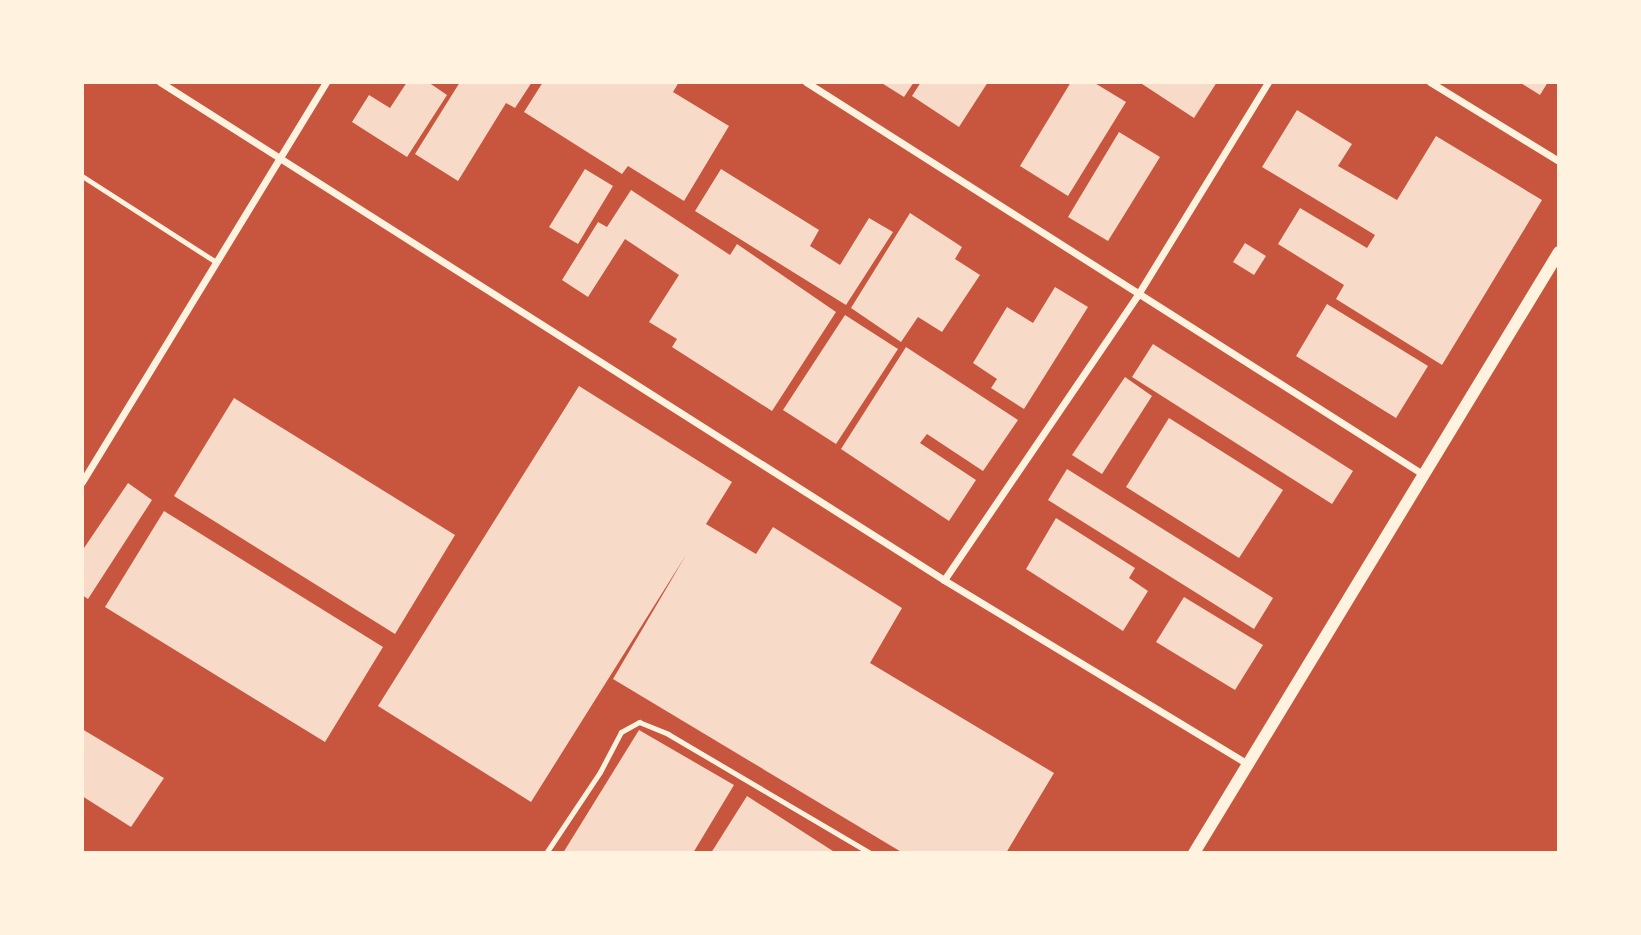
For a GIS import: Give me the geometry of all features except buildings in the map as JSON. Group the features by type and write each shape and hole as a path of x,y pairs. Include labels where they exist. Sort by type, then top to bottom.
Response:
{"street":[{"path":"160,82 281,155 944,580 1250,765"},
{"path":"82,482 326,82"},
{"path":"806,82 1137,296 1421,473"},
{"path":"944,580 1137,296 1268,82"},
{"path":"1430,82 1559,161"},
{"path":"1194,853 1250,765 1421,473 1559,252"}],"lane":[{"path":"83,179 216,261"},
{"path":"546,853 621,732 639,722 668,734 870,853"}]}
